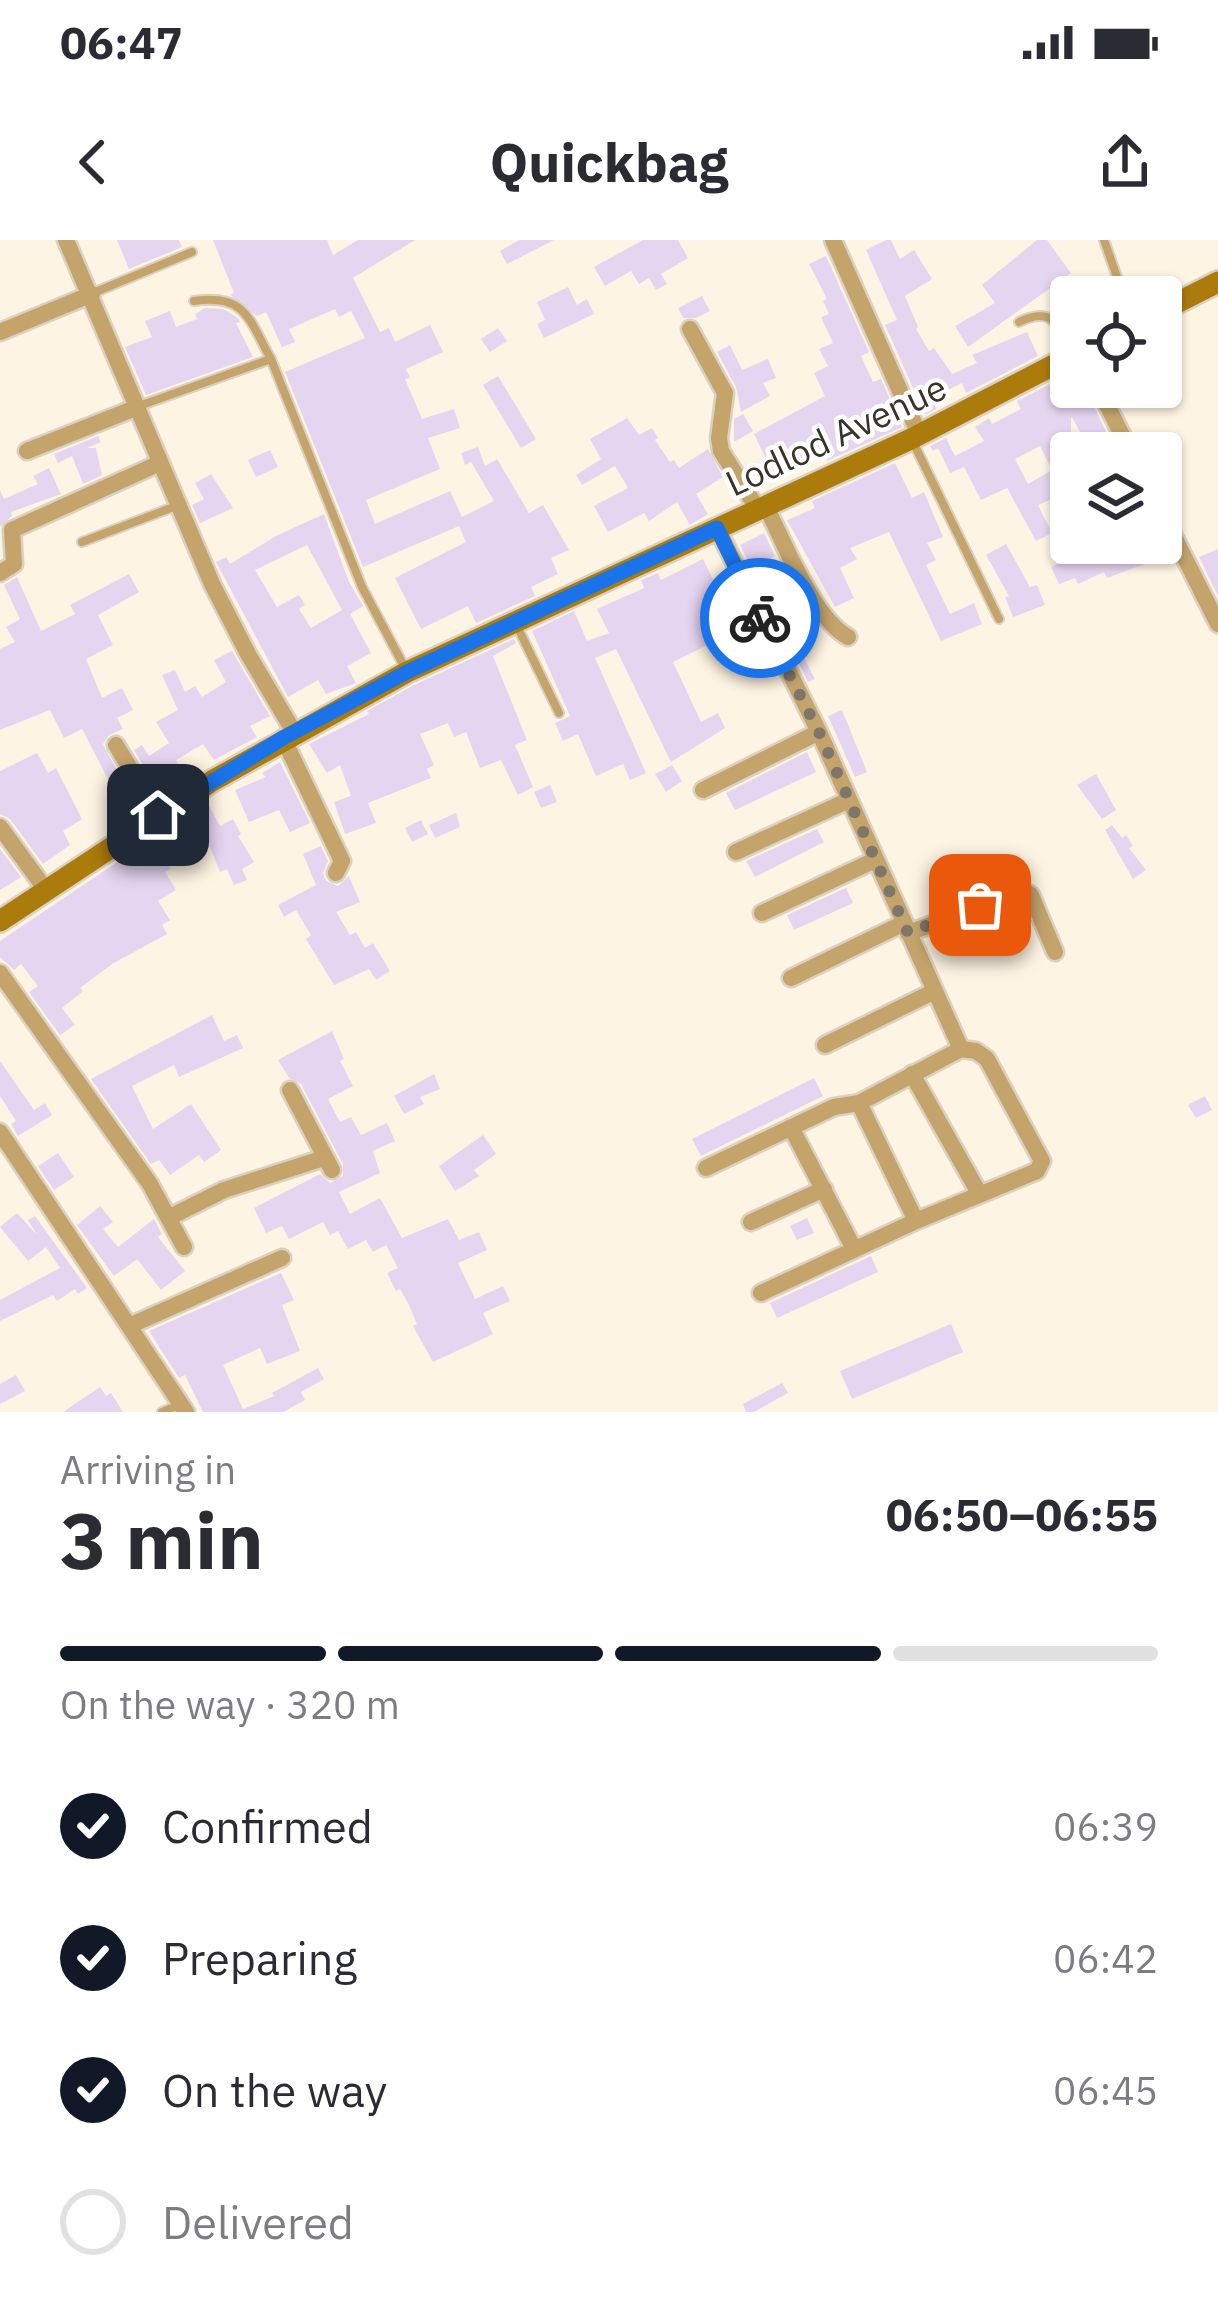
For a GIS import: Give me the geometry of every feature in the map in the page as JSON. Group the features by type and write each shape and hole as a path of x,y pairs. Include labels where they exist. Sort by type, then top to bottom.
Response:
{"main road":[{"path":"1182,300 1218,282"},
{"name":"Lodlod Avenue","path":"0,921 158,815 289,735 407,672 915,437 1050,367"}],"street":[{"path":"67,240 177,506 289,735 342,861 336,873"},
{"path":"833,240 915,437"},
{"path":"0,332 92,294"},
{"path":"690,329 725,393 721,452 761,506 831,625 848,637"},
{"path":"27,451 138,407"},
{"path":"0,573 14,564 12,530 160,463"},
{"path":"712,530 847,800 961,1049"},
{"path":"1182,553 1218,624"},
{"path":"703,790 817,740"},
{"path":"116,745 158,815"},
{"path":"736,852 847,800"},
{"path":"0,827 46,890"},
{"path":"761,913 875,860"},
{"path":"791,978 906,928 1024,891 1031,895 1055,952"},
{"path":"0,973 170,1217 184,1247"},
{"path":"825,1046 935,991"},
{"path":"706,1168 834,1107 859,1103 961,1049 987,1059 1042,1161 1037,1171 761,1294"},
{"path":"912,1074 979,1193"},
{"path":"170,1217 224,1190 328,1164 290,1090"},
{"path":"859,1103 916,1221"},
{"path":"791,1127 854,1249"},
{"path":"0,1132 183,1408"},
{"path":"751,1222 824,1189"},
{"path":"129,1326 282,1258"}],"lane":[{"path":"1104,240 1117,276"},
{"path":"92,294 192,252"},
{"path":"194,301 224,298 243,308 272,359 362,587 407,672"},
{"path":"1018,322 1035,314 1050,319"},
{"path":"138,407 272,359"},
{"path":"915,437 999,619"},
{"path":"82,542 177,506"},
{"path":"515,622 559,713"},
{"path":"162,1412 183,1408"}],"building":[{"path":"117,240 179,240 182,247 129,269"},
{"path":"213,240 327,240 333,255 358,240 415,240 353,278 380,332 389,328 395,342 430,325 443,352 406,369 410,378 405,379 422,419 454,409 460,428 428,438 440,469 366,500 375,524 450,491 462,517 494,501 461,453 478,447 485,466 497,459 529,513 543,505 569,550 551,558 558,574 531,587 535,596 476,623 468,606 421,629 395,578 466,542 459,526 363,567 285,372 365,338 351,311 339,317 335,309 289,329 295,342 282,347 266,312 257,316 230,295 234,293"},
{"path":"519,240 554,240 507,264 500,251"},
{"path":"643,240 678,240 688,258 661,274 667,284 656,290 649,278 639,284 631,271 605,286 594,267"},
{"path":"891,240 900,259 914,250 932,279 905,296 929,351 934,348 952,374 977,363 972,355 1027,332 1038,356 966,393 962,383 932,398 936,409 925,415 885,325 897,320 866,250"},
{"path":"1037,240 1047,240 1071,273 1050,276 1050,288 968,347 955,326 995,303 982,285"},
{"path":"826,256 869,352 861,356 873,382 881,379 902,427 827,461 823,454 773,473 754,434 825,396 814,373 828,366 819,349 833,343 821,317 829,314 823,301 827,299 809,264"},
{"path":"568,287 577,305 587,299 594,314 544,338 537,324 545,320 537,302"},
{"path":"702,296 710,311 683,318 678,308"},
{"path":"205,308 223,309 238,318 236,323 253,357 146,395 125,347 152,337 145,321 170,311 176,327 197,319 195,314"},
{"path":"498,328 507,341 490,352 481,339"},
{"path":"730,345 742,370 768,359 776,378 763,383 770,396 741,412 736,387 717,352"},
{"path":"498,376 536,439 521,448 483,385"},
{"path":"1050,384 1050,408 1095,408 1106,432 1080,432 1071,416 1071,432 1050,432 1050,466 1040,446 1015,459 1028,484 1050,471 1050,500 1038,505 1050,534 1036,541 1007,488 981,500 964,467 950,473 938,448 933,451 930,446 946,438 955,456 984,441 975,427 1021,409 1017,401"},
{"path":"743,414 753,431 734,442 734,419"},
{"path":"627,418 639,435 652,428 655,440 679,468 708,449 723,477 696,494 708,514 690,525 677,502 649,521 644,513 608,532 594,506 628,488 615,466 582,485 576,475 601,459 590,439"},
{"path":"98,436 101,442 87,448 96,448 102,475 83,484 72,456 58,463 54,454"},
{"path":"270,450 278,467 256,477 248,460"},
{"path":"895,463 912,498 924,492 943,537 927,543 936,560 926,565 950,614 974,603 982,624 941,641 889,532 850,548 857,559 840,568 854,598 835,607 787,520 815,508 812,501"},
{"path":"49,468 61,494 11,512 0,527 0,490 4,499 38,484 33,476"},
{"path":"211,474 233,508 200,523 192,505 204,499 195,483"},
{"path":"324,514 363,606 350,614 371,653 347,666 356,683 326,694 318,680 288,697 216,562 226,557 230,564","holes":["307,545 342,610 311,628 299,609 305,605 299,595 277,607 255,570"]},
{"path":"764,533 791,613 782,617 815,679 808,682 740,545"},
{"path":"1006,544 1030,587 1037,585 1045,605 1013,617 1005,597 1009,596 986,555"},
{"path":"1218,549 1218,596 1199,557"},
{"path":"703,559 725,604 709,611 722,638 673,662 701,722 718,713 725,728 671,762 616,649 595,658 646,773 630,780 623,764 596,776 578,734 563,741 555,723 570,716 532,631 574,611 587,641 609,633 597,609 644,588 641,580 658,573 661,580"},
{"path":"1145,564 1107,578 1104,572 1078,584 1075,578 1059,584 1051,567"},
{"path":"129,574 139,592 98,615 113,645 86,659 102,698 122,688 133,710 117,718 123,729 103,744 131,796 120,802 82,729 64,738 50,710 0,730 0,649 15,642 6,627 20,619 4,585 17,577 41,631 75,614 70,605"},
{"path":"514,639 516,643 493,656 527,740 515,745 533,787 518,795 501,760 480,768 466,732 454,737 448,723 420,734 434,765 427,769 431,778 368,803 376,823 345,834 334,802 351,796 340,765 327,773 309,744 414,685"},
{"path":"232,651 270,716 250,726 257,737 214,760 203,744 176,760 185,775 158,790 134,750 142,745 149,756 169,743 156,722 178,710 162,675 175,670 185,692 195,686 202,697 226,682 214,660"},
{"path":"842,710 867,772 855,777 828,716"},
{"path":"807,752 816,772 735,810 726,793"},
{"path":"37,753 48,773 56,768 82,819 63,831 70,845 43,864 10,819 0,814 0,771"},
{"path":"280,762 310,823 290,832 279,810 249,822 235,790 266,777 262,773"},
{"path":"672,765 682,781 666,792 655,774"},
{"path":"1096,774 1116,810 1102,819 1077,785"},
{"path":"550,785 557,802 541,808 534,792"},
{"path":"207,802 220,826 233,819 241,834 254,862 242,869 247,880 234,885 227,869 220,872 204,832 182,844 186,850 167,861 171,869 165,872 176,890 158,901 170,920 162,925 167,934 80,988 83,991 62,1008 75,1025 60,1035 29,992 38,986 21,964 14,970 0,957 0,941 153,838 156,842 187,826 183,818"},
{"path":"456,813 460,827 435,838 429,825"},
{"path":"421,820 428,834 412,842 405,828"},
{"path":"1112,825 1122,838 1126,835 1133,846 1129,848 1146,870 1133,879 1105,830"},
{"path":"817,829 824,842 755,877 746,861"},
{"path":"321,846 328,861 323,873 326,881 338,886 349,876 360,902 336,912 365,948 373,943 390,971 376,980 369,969 334,985 306,939 311,935 296,910 284,917 278,905 316,885 303,854"},
{"path":"0,849 21,877 0,890"},
{"path":"846,888 853,903 794,930 787,915"},
{"path":"212,1015 224,1041 237,1035 243,1048 179,1077 174,1065 132,1086 153,1129 191,1104 221,1150 204,1162 199,1155 170,1175 159,1160 151,1164 91,1079"},
{"path":"332,1031 353,1086 328,1099 340,1122 351,1117 361,1135 387,1123 395,1141 373,1151 380,1173 339,1192 350,1214 380,1198 402,1238 448,1219 459,1240 479,1232 487,1250 458,1263 475,1299 503,1286 510,1301 483,1313 493,1334 433,1362 413,1326 417,1324 408,1303 387,1273 398,1268 386,1245 373,1252 366,1240 348,1249 338,1231 330,1235 323,1222 289,1239 282,1226 266,1233 254,1208 320,1174 330,1183 343,1176 343,1164 301,1084 289,1078 278,1060"},
{"path":"0,1061 34,1110 45,1103 52,1115 18,1136 11,1124 16,1121 0,1096"},
{"path":"434,1074 440,1089 420,1097 424,1104 404,1114 394,1096"},
{"path":"814,1078 823,1096 701,1156 692,1139"},
{"path":"1205,1096 1212,1110 1196,1118 1188,1105"},
{"path":"483,1135 496,1154 474,1170 479,1176 455,1191 439,1166"},
{"path":"58,1153 74,1177 54,1190 38,1166"},
{"path":"100,1206 113,1222 103,1229 118,1247 154,1219 162,1234 158,1237 185,1271 161,1290 137,1259 114,1276 77,1225"},
{"path":"17,1213 37,1235 28,1220 35,1216 87,1288 78,1294 75,1289 57,1301 53,1295 0,1321 0,1300 60,1268 46,1247 28,1261 0,1227"},
{"path":"807,1218 814,1233 797,1240 790,1226"},
{"path":"871,1256 878,1272 777,1318 770,1303"},
{"path":"281,1273 294,1300 282,1305 300,1351 267,1364 260,1348 223,1365 243,1409 318,1368 324,1379 301,1392 305,1400 283,1412 203,1412 185,1375 179,1378 149,1331"},
{"path":"951,1324 963,1352 852,1399 840,1371"},
{"path":"16,1375 25,1391 0,1404 0,1384"},
{"path":"782,1383 788,1393 746,1412 743,1404"},
{"path":"100,1387 106,1396 111,1393 123,1412 63,1412"}],"way so far":[{"path":"760,618 819,732 908,933 980,905"}],"route":[{"path":"158,815 283,738 407,672 717,528 760,618"}]}
